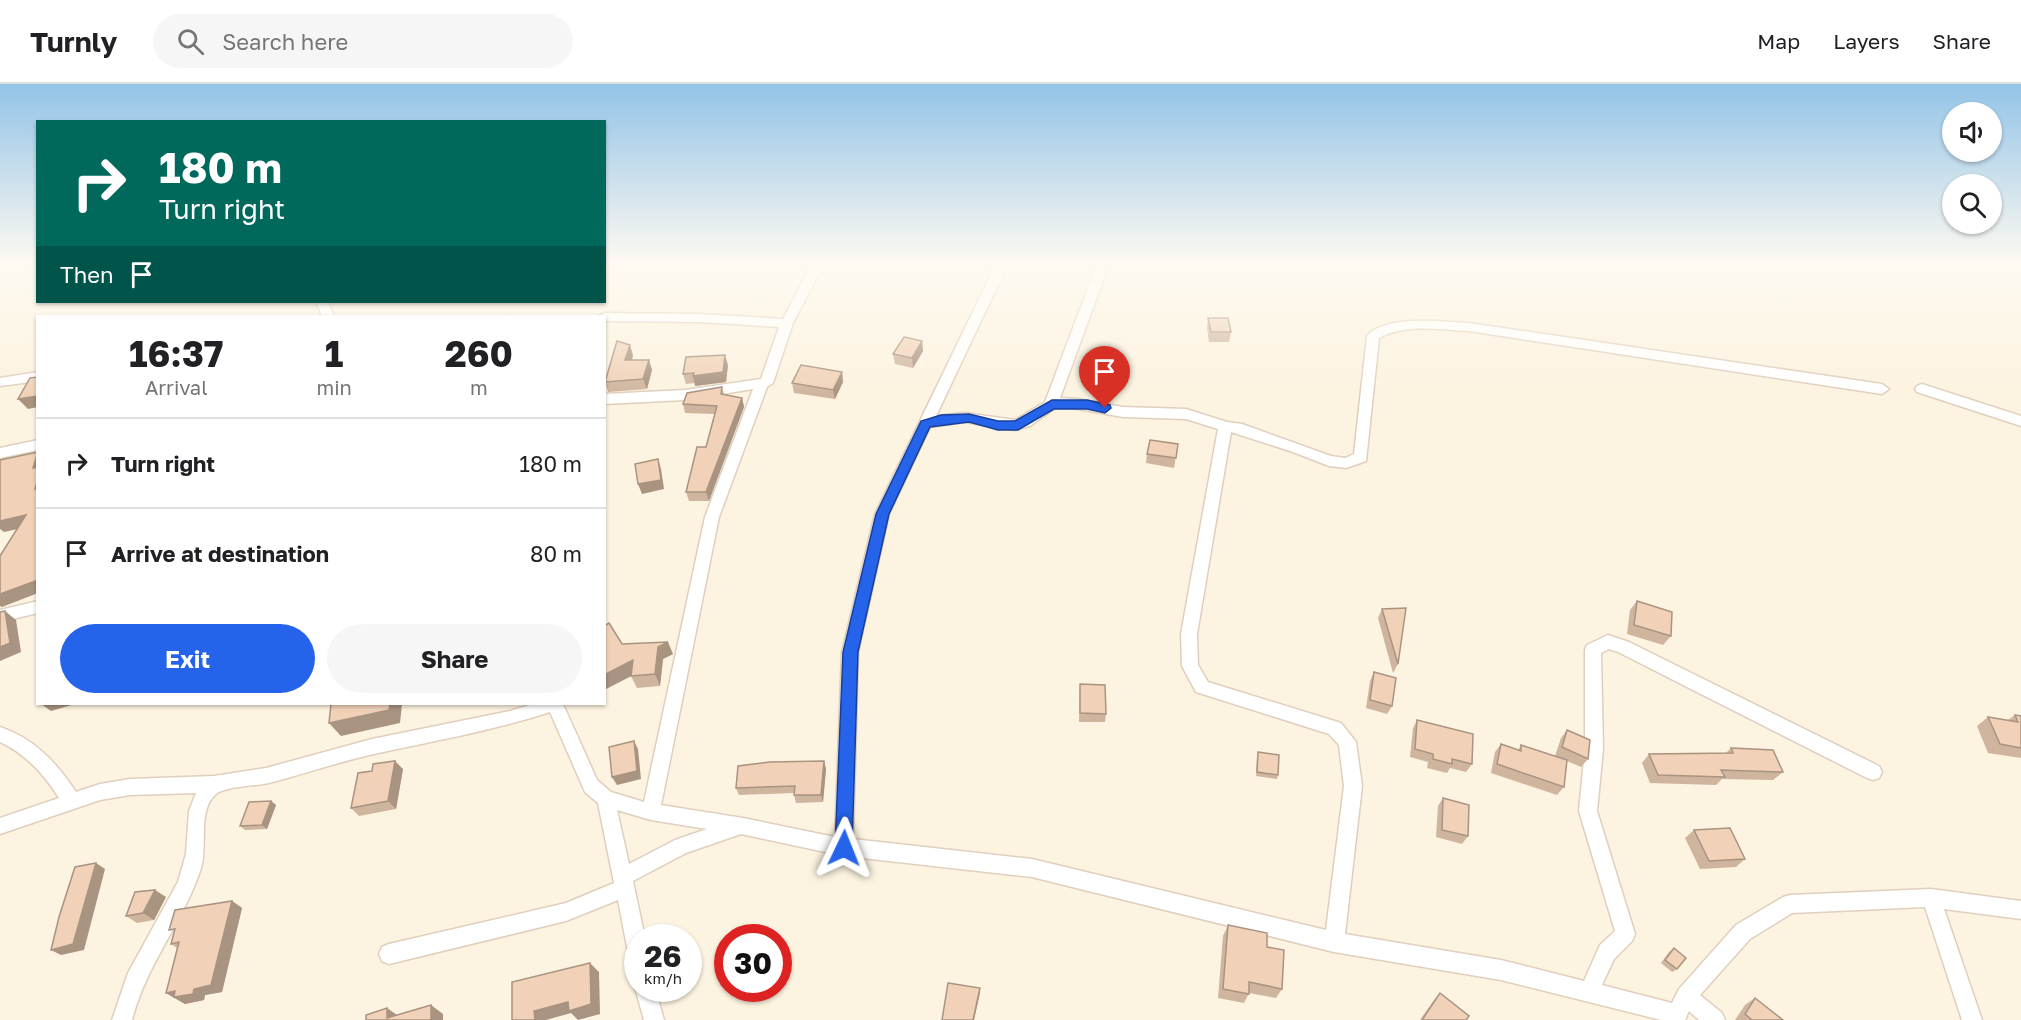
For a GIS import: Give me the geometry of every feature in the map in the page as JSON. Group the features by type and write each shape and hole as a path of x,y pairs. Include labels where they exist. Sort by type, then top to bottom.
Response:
{"street":[{"path":"606,399 686,395 761,386 766,383 787,322 795,308"},
{"path":"844,848 850,652 882,514 981,308"},
{"path":"1052,405 1087,308"},
{"path":"606,318 700,318 787,322"},
{"path":"925,424 941,420 969,418 998,425 1018,425 1052,405 1087,405 1123,412 1185,413 1298,448 1329,462 1346,464 1361,457 1373,336 1384,329 1415,326 1469,327 1882,389"},
{"path":"0,382 36,376"},
{"path":"651,812 712,517 761,386"},
{"path":"1922,389 2021,421"},
{"path":"1226,427 1189,634 1190,666 1202,687 1335,728 1347,742 1353,786 1334,942"},
{"path":"0,453 36,445"},
{"path":"0,616 36,607"},
{"path":"1589,992 1607,952 1625,934 1588,811 1594,749 1593,650 1608,642 1623,646 1873,772"},
{"path":"0,826 71,800 130,787 214,784 266,776 372,747 510,718 551,705"},
{"path":"554,705 591,786 606,799 651,812 743,825 844,848 1032,868 1334,942 1501,970 1676,1017 1686,996 1743,932 1790,904 1931,898 2021,910"},
{"path":"0,734 22,743 39,757 71,800"},
{"path":"122,1020 126,1000 138,972 193,864 199,802 202,793 214,784"},
{"path":"606,799 632,924"},
{"path":"389,954 566,912 623,882 681,846 743,825"},
{"path":"1931,898 1971,1020"},
{"path":"1686,996 1715,1020"},
{"path":"649,1002 654,1020"}],"building":[{"path":"1208,318 1228,318 1231,332 1211,332"},
{"path":"904,337 922,341 912,358 893,354"},
{"path":"617,341 630,345 625,360 649,360 643,379 606,382"},
{"path":"725,355 723,372 693,376 694,373 683,374 686,357"},
{"path":"801,365 842,372 833,390 792,383"},
{"path":"36,377 36,396 18,399 30,378"},
{"path":"722,387 721,394 742,398 706,492 686,492 697,447 706,447 717,406 683,404 687,393"},
{"path":"1150,440 1178,444 1176,458 1147,454"},
{"path":"36,452 33,468 36,467 36,581 0,594 0,556 26,515 0,521 0,460"},
{"path":"658,459 661,480 638,484 635,464"},
{"path":"1637,601 1672,612 1671,636 1634,625"},
{"path":"1406,608 1398,664 1382,609"},
{"path":"5,611 10,643 0,647 0,612"},
{"path":"609,623 622,644 668,642 658,647 655,674 631,676 633,660 606,674 606,625"},
{"path":"1374,672 1396,678 1392,706 1370,700"},
{"path":"1080,684 1105,685 1106,714 1080,713"},
{"path":"331,705 390,705 389,710 329,723"},
{"path":"2015,715 2021,716 2021,748 2000,744 1988,717 2018,722"},
{"path":"1417,720 1473,734 1472,764 1452,759 1452,764 1433,759 1433,754 1415,749"},
{"path":"1567,730 1590,740 1588,759 1562,747"},
{"path":"634,741 637,771 612,777 609,747"},
{"path":"1501,744 1521,751 1521,745 1567,760 1564,787 1497,764"},
{"path":"1731,748 1773,750 1783,772 1721,770 1725,777 1658,775 1649,754 1733,753"},
{"path":"1258,752 1279,755 1278,775 1257,772"},
{"path":"395,761 388,801 351,808 358,773 372,771 373,764"},
{"path":"824,761 821,795 794,795 795,786 736,788 738,766 770,762"},
{"path":"1443,798 1469,805 1468,836 1442,830"},
{"path":"271,801 262,825 240,826 249,802"},
{"path":"1730,828 1745,859 1709,861 1694,830"},
{"path":"96,863 73,944 51,950 75,867"},
{"path":"155,890 143,913 126,916 135,892"},
{"path":"232,901 211,985 194,989 193,994 174,997 175,991 166,993 179,942 171,944 175,929 169,930 175,910"},
{"path":"1228,925 1267,933 1267,947 1284,950 1282,989 1249,982 1249,994 1223,989"},
{"path":"1674,948 1686,958 1677,969 1665,960"},
{"path":"590,963 591,1004 569,1011 568,1002 534,1011 535,1020 512,1020 512,982"},
{"path":"948,983 980,988 973,1020 942,1020"},
{"path":"1440,993 1469,1016 1466,1020 1422,1020"},
{"path":"1755,998 1783,1020 1752,1020 1745,1014"},
{"path":"431,1005 431,1020 366,1020 366,1015 387,1008 387,1018"}],"route":[{"path":"844,848 850,652 882,514 925,424 941,420 969,418 998,425 1018,425 1052,405 1087,405 1105,408"}]}
